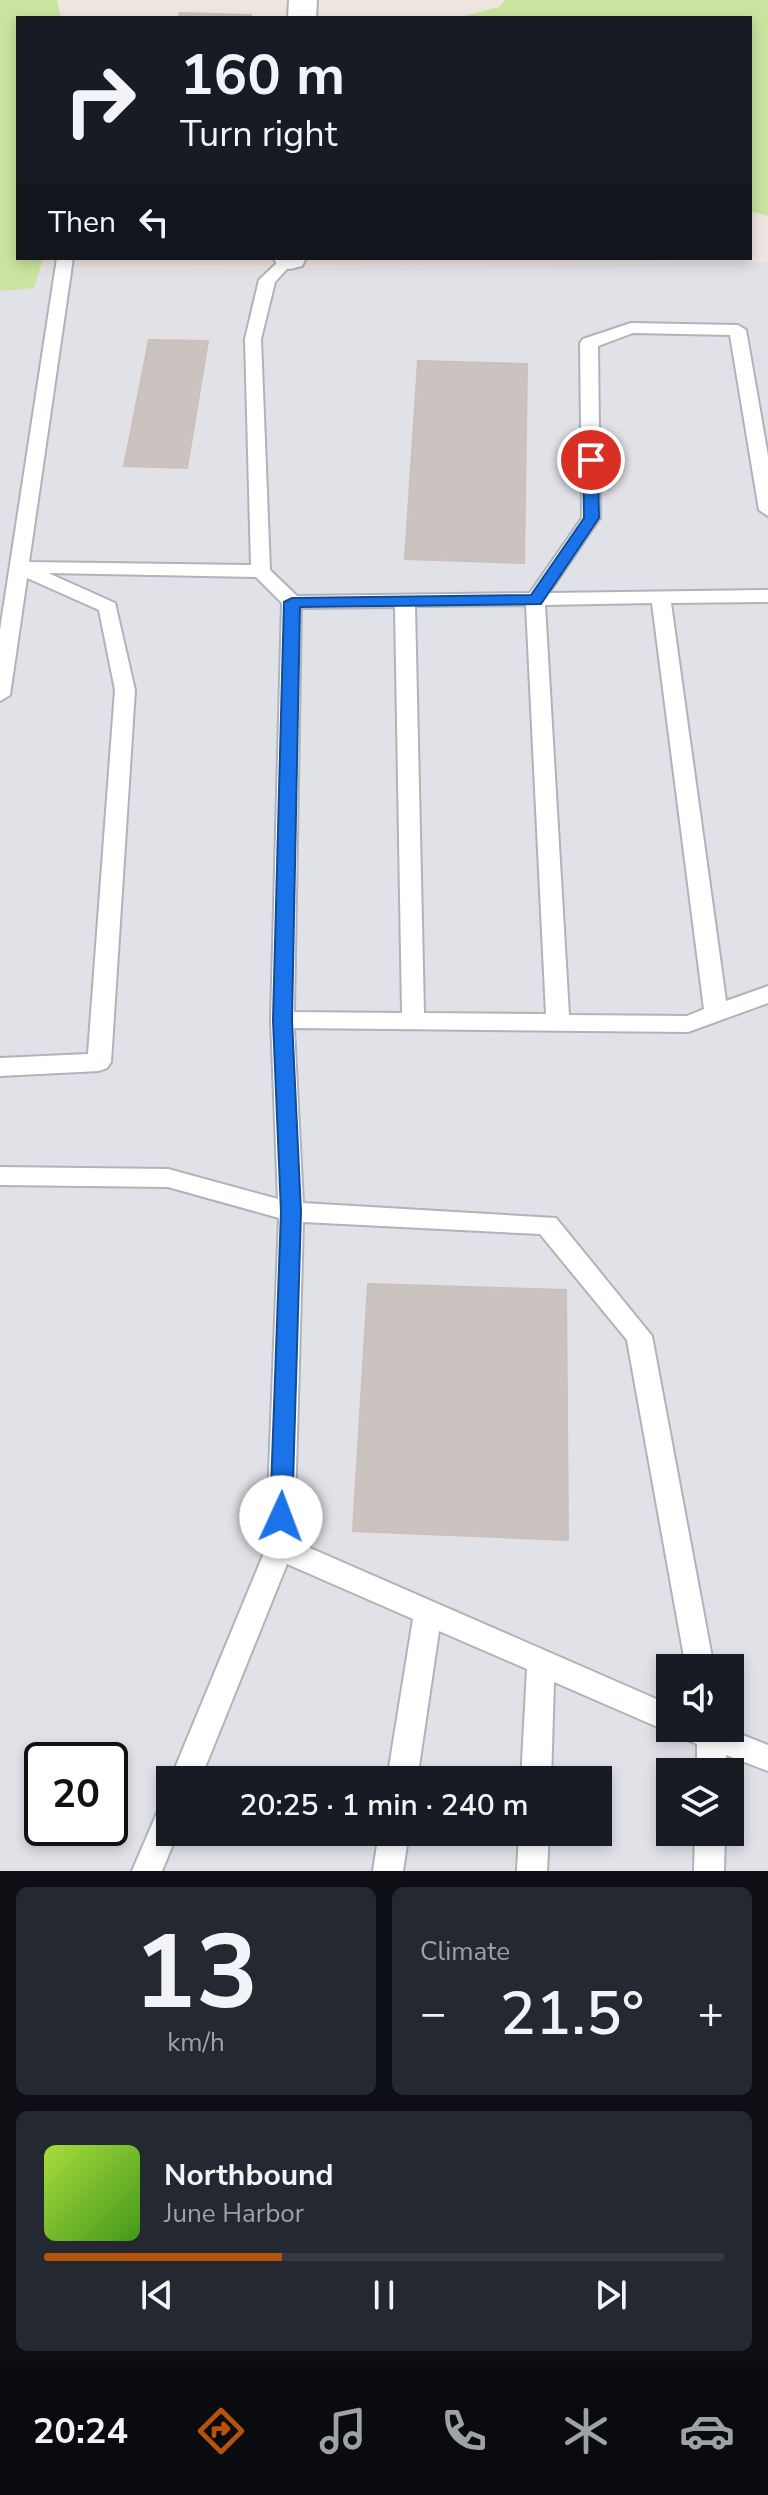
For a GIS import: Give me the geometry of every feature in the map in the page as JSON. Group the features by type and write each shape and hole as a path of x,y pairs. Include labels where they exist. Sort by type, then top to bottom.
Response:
{"lane":[{"path":"0,695 65,260"},
{"path":"288,260 267,280 253,339 261,571 292,602 405,603 768,596"},
{"path":"558,1023 535,600 591,518 589,343 631,328 738,330 768,510"},
{"path":"19,567 261,571"},
{"path":"0,1067 99,1062 125,690 108,607 19,567"},
{"path":"661,598 716,1013"},
{"path":"191,1766 280,1548 291,1212 282,1020 292,602"},
{"path":"405,603 413,1021"},
{"path":"282,1020 688,1024 768,994"},
{"path":"0,1176 168,1178 291,1212 547,1225 639,1336 697,1654"},
{"path":"280,1548 656,1713"},
{"path":"404,1766 428,1612"},
{"path":"537,1766 541,1662"},
{"path":"731,1742 768,1758"},
{"path":"147,1871 157,1846"},
{"path":"388,1871 392,1846"},
{"path":"532,1871 533,1846"},
{"path":"709,1871 710,1846"}],"shaded area":[{"path":"768,262 768,1871 0,1871 0,272"}],"green space":[{"path":"0,0 57,0 61,16 16,16 16,260 42,260 34,288 0,291"},
{"path":"505,0 768,0 768,216 752,212 752,16 465,16 499,7"}],"building":[{"path":"180,13 251,15 251,16 179,16"},
{"path":"149,340 208,341 187,468 124,466"},
{"path":"418,361 527,364 524,563 405,559"},
{"path":"368,1284 566,1290 568,1540 353,1531"}],"route":[{"path":"281,1517 291,1212 282,1020 292,602 535,600 591,518 591,460"}]}
